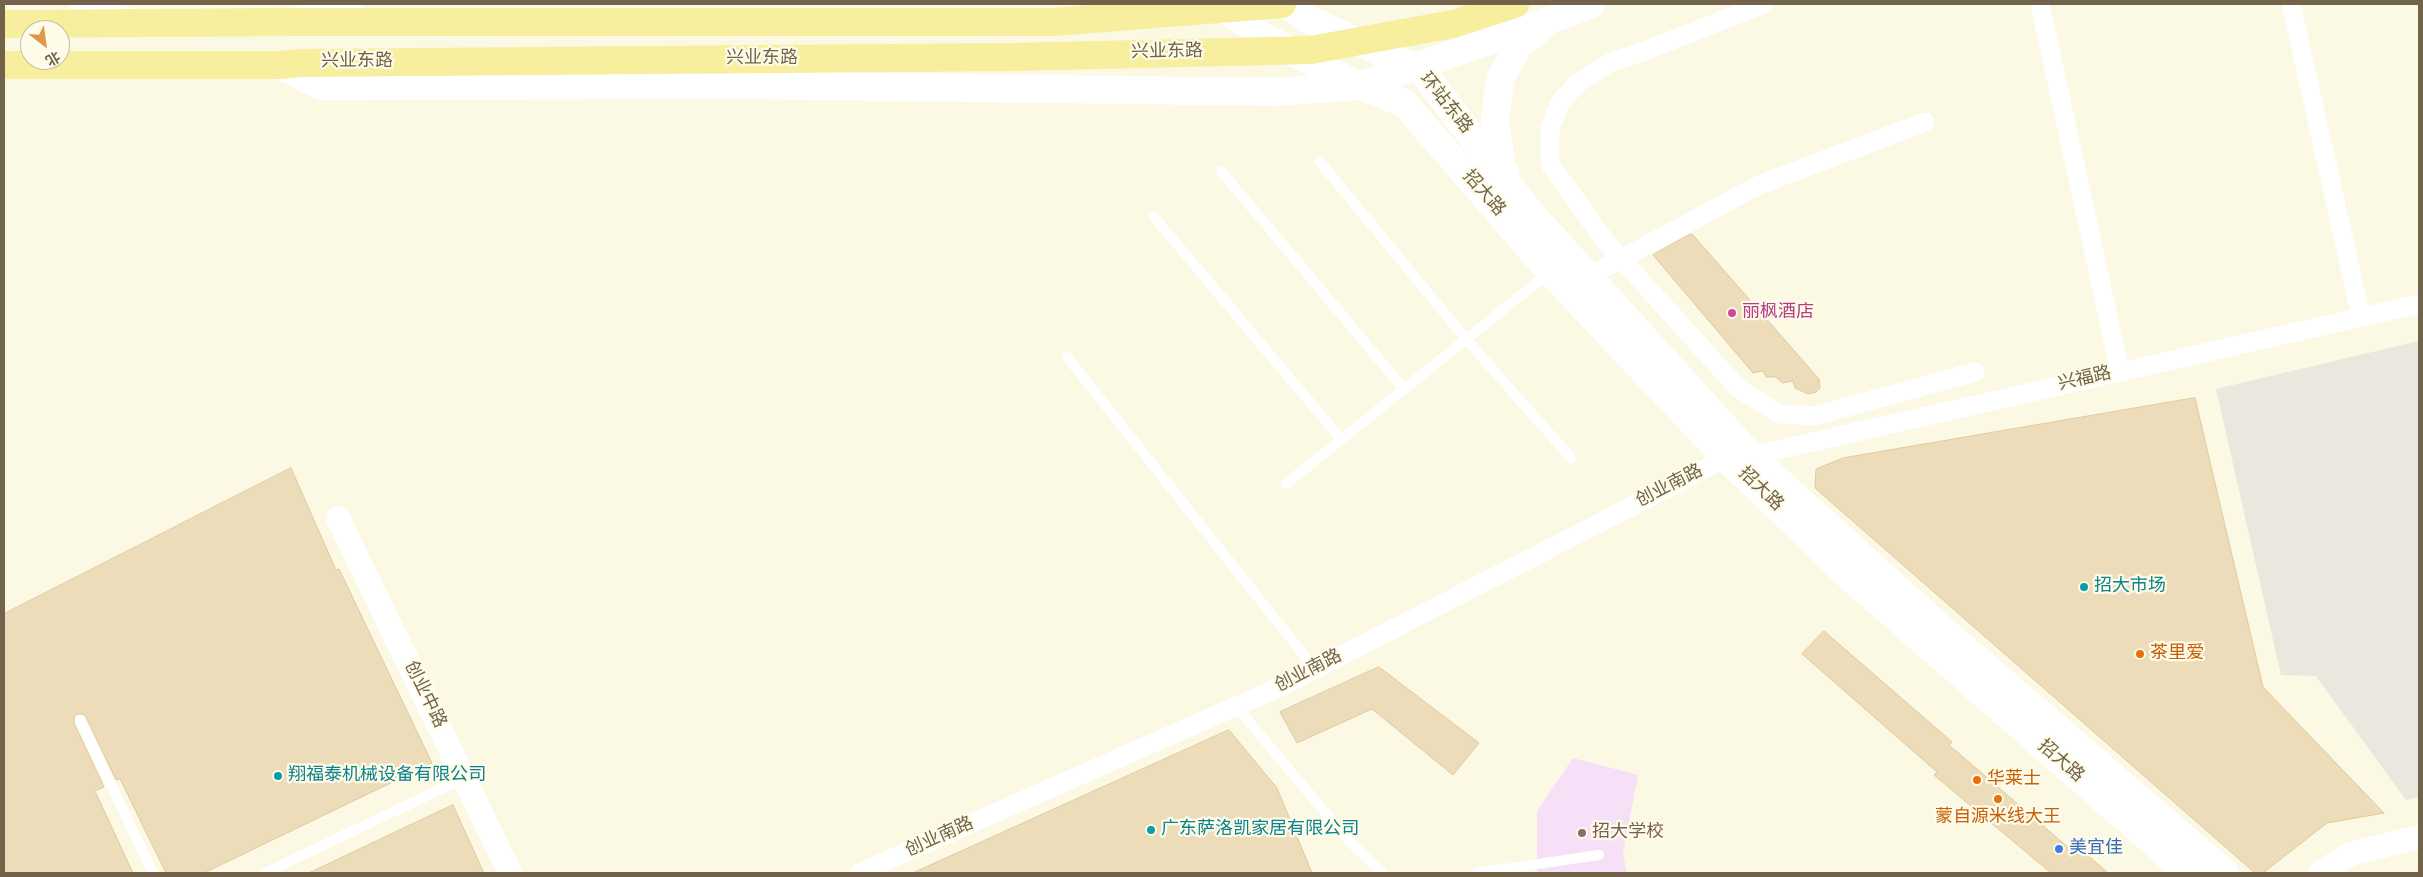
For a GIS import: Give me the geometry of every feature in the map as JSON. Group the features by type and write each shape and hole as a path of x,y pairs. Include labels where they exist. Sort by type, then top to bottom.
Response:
{"main road":[{"path":"295,22 349,4"},
{"path":"1219,4 1262,36 1359,86"},
{"path":"4,24 1053,22 1282,4"},
{"name":"环站东路","path":"1286,4 1308,19 1422,71 1526,208"},
{"name":"兴业东路","path":"4,65 290,64 1014,56 1311,50 1453,24 1515,4"},
{"path":"290,64 321,86 741,85 1278,92 1359,86 1591,4"},
{"path":"1526,208 1502,167 1495,121 1500,79 1519,45 1553,19"},
{"name":"招大路","path":"1359,86 1404,103 1567,271 1852,579 2188,873"},
{"name":"招大路","path":"1526,208 1567,271"},
{"name":"招大路","path":"1739,457 2225,873"}],"street":[{"path":"81,4 139,23"},
{"path":"1764,4 1647,50 1611,62 1578,83 1560,102 1550,128 1550,164 1606,242 1738,388 1780,414 1814,416 1974,372"},
{"path":"2040,4 2120,372"},
{"path":"2291,4 2361,317"},
{"path":"1567,271 1622,258 1759,185 1925,122"},
{"name":"兴福路","path":"1739,457 2419,304"},
{"name":"创业南路","path":"859,873 1316,669 1739,457"},
{"name":"创业中路","path":"338,518 510,873"},
{"path":"2320,873 2350,854 2419,837"}],"lane":[{"path":"1320,162 1466,339 1571,458"},
{"path":"1221,171 1404,389"},
{"path":"1154,217 1341,439"},
{"path":"1286,484 1466,339 1567,271"},
{"path":"1066,356 1316,669"},
{"path":"1236,706 1348,841 1383,873"},
{"path":"80,720 153,873"},
{"path":"265,873 464,778"},
{"path":"1477,873 1599,855"}],"shaded area":[{"path":"2419,341 2419,797 2406,800 2316,676 2281,675 2216,389"},
{"name":"招大学校","path":"1573,758 1638,775 1623,854 1627,873 1537,873 1537,811"}],"building":[{"name":"丽枫酒店","path":"1691,234 1819,379 1820,388 1816,392 1808,394 1795,388 1793,381 1782,383 1776,377 1766,377 1763,371 1753,373 1653,255"},
{"name":"招大市场","path":"2195,398 2263,687 2384,813 2327,823 2263,873 2255,873 1815,488 1816,469 1843,458"},
{"path":"291,468 336,570 339,569 432,763 204,873 166,873 120,779 116,780 86,717 83,714 78,714 74,717 74,723 104,787 95,791 133,873 4,873 4,614"},
{"path":"1824,631 1952,742 1949,745 2077,855 2082,850 2108,873 2051,873 1934,775 1937,772 1802,654"},
{"path":"1379,667 1479,743 1453,775 1372,709 1297,743 1280,712"},
{"name":"广东萨洛凯家居有限公司","path":"1229,730 1277,788 1312,873 913,873"},
{"path":"453,805 484,873 309,873"}],"place":[{"name":"丽枫酒店","path":"1732,313"},
{"name":"招大市场","path":"2084,587"},
{"name":"茶里爱","path":"2140,654"},
{"name":"翔福泰机械设备有限公司","path":"278,776"},
{"name":"华莱士","path":"1977,780"},
{"name":"蒙自源米线大王","path":"1998,799"},
{"name":"广东萨洛凯家居有限公司","path":"1151,830"},
{"name":"招大学校","path":"1582,833"},
{"name":"美宜佳","path":"2059,849"}]}
